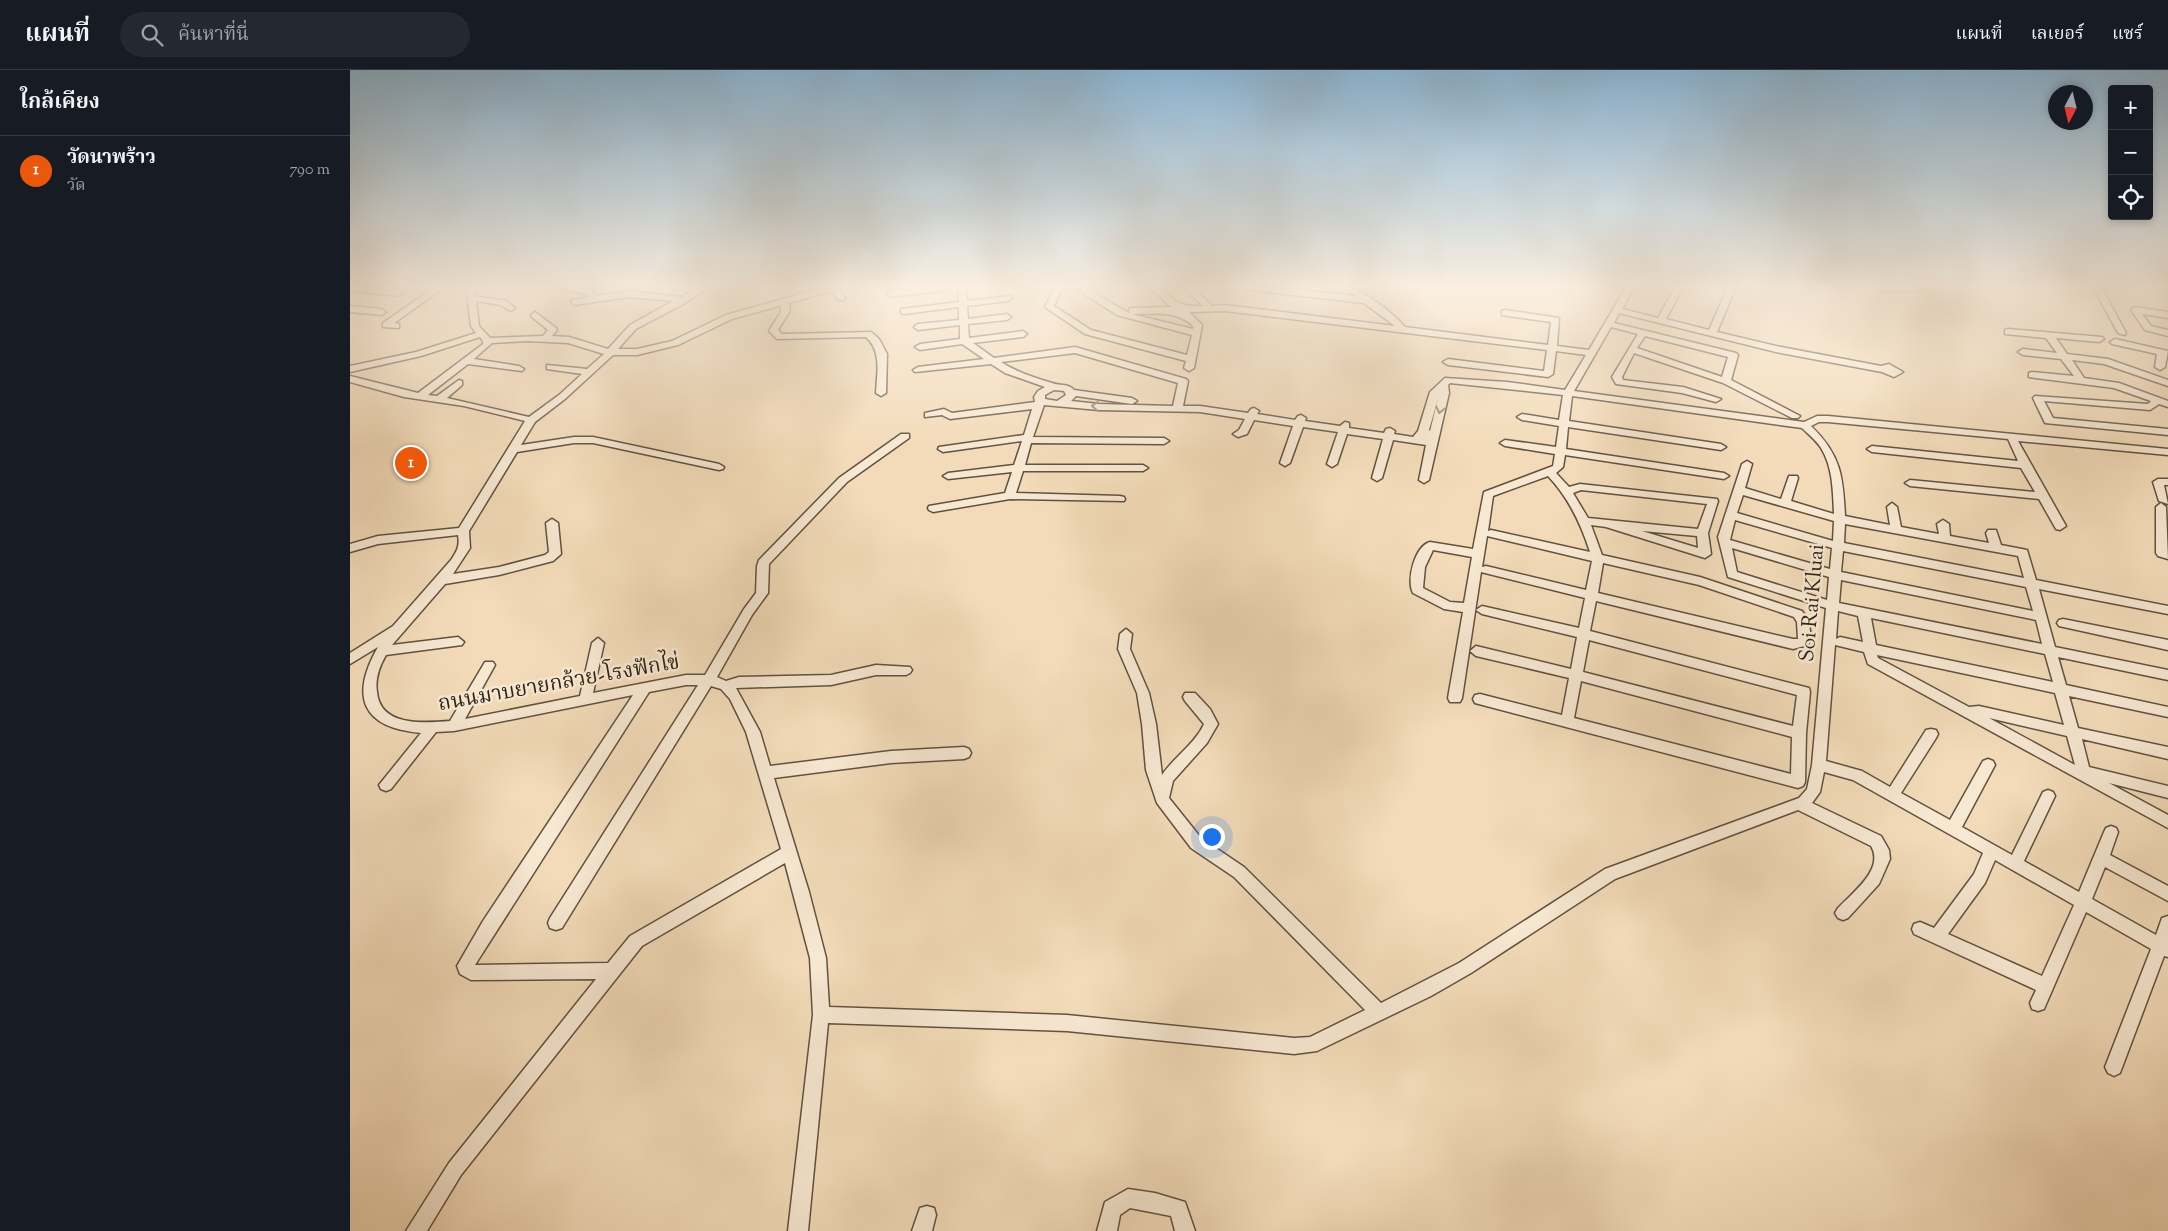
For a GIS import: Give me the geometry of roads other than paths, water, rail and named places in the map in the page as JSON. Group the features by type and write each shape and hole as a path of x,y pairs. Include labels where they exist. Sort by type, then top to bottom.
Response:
{"street":[{"path":"350,369 469,341"},
{"path":"420,396 487,345 486,341"},
{"path":"573,341 610,352 637,352 679,341"},
{"path":"350,548 378,540 463,531 531,420 558,402 620,341"},
{"path":"876,341 882,354 881,393"},
{"path":"920,347 971,341"},
{"path":"1117,341 1190,364 1194,341"},
{"path":"1498,341 1593,352"},
{"path":"1448,362 1548,374 1553,341"},
{"path":"1553,471 1560,452 1568,393 1599,341"},
{"path":"1637,341 1617,376 1619,382 1683,390 1716,399"},
{"path":"1676,341 1732,355 1726,381"},
{"path":"1743,341 1884,370 1894,374 1898,372 1895,369 1898,366 1895,357"},
{"path":"2053,341 2081,380"},
{"path":"965,342 1008,371 1053,387 1067,388 1070,392 1252,414 1433,439"},
{"path":"2115,342 2165,353 2160,367"},
{"path":"1632,349 1726,381 1795,416"},
{"path":"918,370 1075,350 1183,381 1178,406"},
{"path":"2023,352 2105,361 2168,383"},
{"path":"466,361 520,369"},
{"path":"550,367 590,372"},
{"path":"2032,375 2116,384 2168,404"},
{"path":"350,379 404,394 439,399 531,420"},
{"path":"1421,436 1435,392 1448,380 1461,380 1806,425 1817,419 1828,419 2168,452"},
{"path":"439,399 460,383"},
{"path":"1424,480 1444,393 1443,383"},
{"path":"1010,496 1041,403 1039,397 1041,392 1053,387"},
{"path":"1061,403 1071,396 1070,392"},
{"path":"2157,400 2150,407 2038,398 2049,420 2168,432"},
{"path":"928,414 944,412 950,416 1041,403 1100,407 1178,406"},
{"path":"1238,434 1243,432 1252,414"},
{"path":"1522,417 1721,447"},
{"path":"1285,463 1300,421"},
{"name":"Soi Rai Kluai","path":"1799,804 1812,792 1819,765 1840,519 1839,495 1831,458 1826,448 1806,425"},
{"path":"1332,464 1345,427"},
{"path":"1377,478 1389,434"},
{"path":"556,923 594,860 710,680 750,610 760,597 763,590 761,573 763,563 842,480 905,436"},
{"path":"2011,436 2024,465 2060,526"},
{"path":"514,449 542,447 582,439 594,440 719,467"},
{"path":"943,449 1028,439 1164,441"},
{"path":"1505,443 1724,476"},
{"path":"1872,449 2024,465"},
{"path":"1747,464 1724,537 1732,574 1833,606 2168,675"},
{"path":"948,476 1019,468 1143,468"},
{"path":"1553,471 1571,490 1598,560 1567,721"},
{"path":"1455,698 1488,494 1553,471"},
{"path":"1785,503 1793,478"},
{"path":"2168,482 2158,482 2165,504 2162,553 2168,555"},
{"path":"1910,483 2041,496"},
{"path":"1571,490 1580,487 1714,501 1702,533 1705,554 1609,524"},
{"path":"1739,490 1840,519 2023,553 2062,690 2083,773"},
{"path":"933,508 1010,496 1120,498"},
{"path":"1892,507 1896,530"},
{"path":"1731,515 1838,546 2168,610"},
{"path":"1584,522 1702,533"},
{"path":"443,580 490,573 549,558 554,554 552,523"},
{"path":"1944,524 1946,539"},
{"name":"ถนนมาบยายกล้วย-โรงฟักไข่","path":"463,531 465,547 443,580 399,627 383,651 369,681 369,695 373,707 384,718 396,723 432,728 454,726 686,680 710,680 726,686"},
{"path":"1992,533 1996,548"},
{"path":"1486,570 1793,644 1804,642 1803,621 1798,614 1700,581 1598,560 1491,534"},
{"path":"1725,542 1835,576 2041,617"},
{"path":"1470,608 1448,606 1417,590 1417,574 1423,557 1430,546 1478,554"},
{"path":"1480,699 1798,782 1799,733 1804,692 1584,634 1482,610"},
{"path":"1864,613 1872,661 2083,773 2168,822"},
{"path":"2063,623 2168,645"},
{"path":"350,659 399,627"},
{"path":"1126,634 1124,650 1143,693 1149,724 1153,770 1162,799 1196,843 1239,872 1379,1013"},
{"path":"383,651 458,642"},
{"path":"1840,642 2168,712"},
{"path":"585,700 598,643"},
{"path":"1476,651 1799,733"},
{"path":"454,726 489,665"},
{"path":"798,1231 821,1015 818,958 753,732 735,696 726,686 739,682 831,680 876,670 906,670"},
{"path":"612,971 471,972 465,966 489,926 645,688"},
{"path":"1162,799 1166,778 1185,755 1202,742 1211,724 1205,713 1190,697"},
{"path":"1969,713 1979,711 2168,752"},
{"path":"386,785 432,728"},
{"path":"1892,796 1931,734"},
{"path":"764,773 891,757 964,753"},
{"path":"1819,765 1856,776 2164,948"},
{"path":"1953,829 1988,765"},
{"path":"2083,773 2168,792"},
{"path":"2015,864 2048,796"},
{"path":"821,1015 1067,1023 1294,1046 1311,1045 1379,1013 1464,968 1610,874 1799,804 1876,841 1882,848 1884,856 1875,878 1843,913"},
{"path":"2038,1003 2102,858 2111,832"},
{"path":"1937,936 1980,878 1991,851"},
{"path":"416,1231 455,1169 636,941 788,853"},
{"path":"2102,858 2168,894"},
{"path":"2114,1067 2164,948 2168,923"},
{"path":"1920,929 2045,986"},
{"path":"1107,1231 1112,1209 1128,1198 1155,1202 1178,1209 1185,1231"}],"place":[{"name":"วัดนาพร้าว","path":"411,463"}]}
